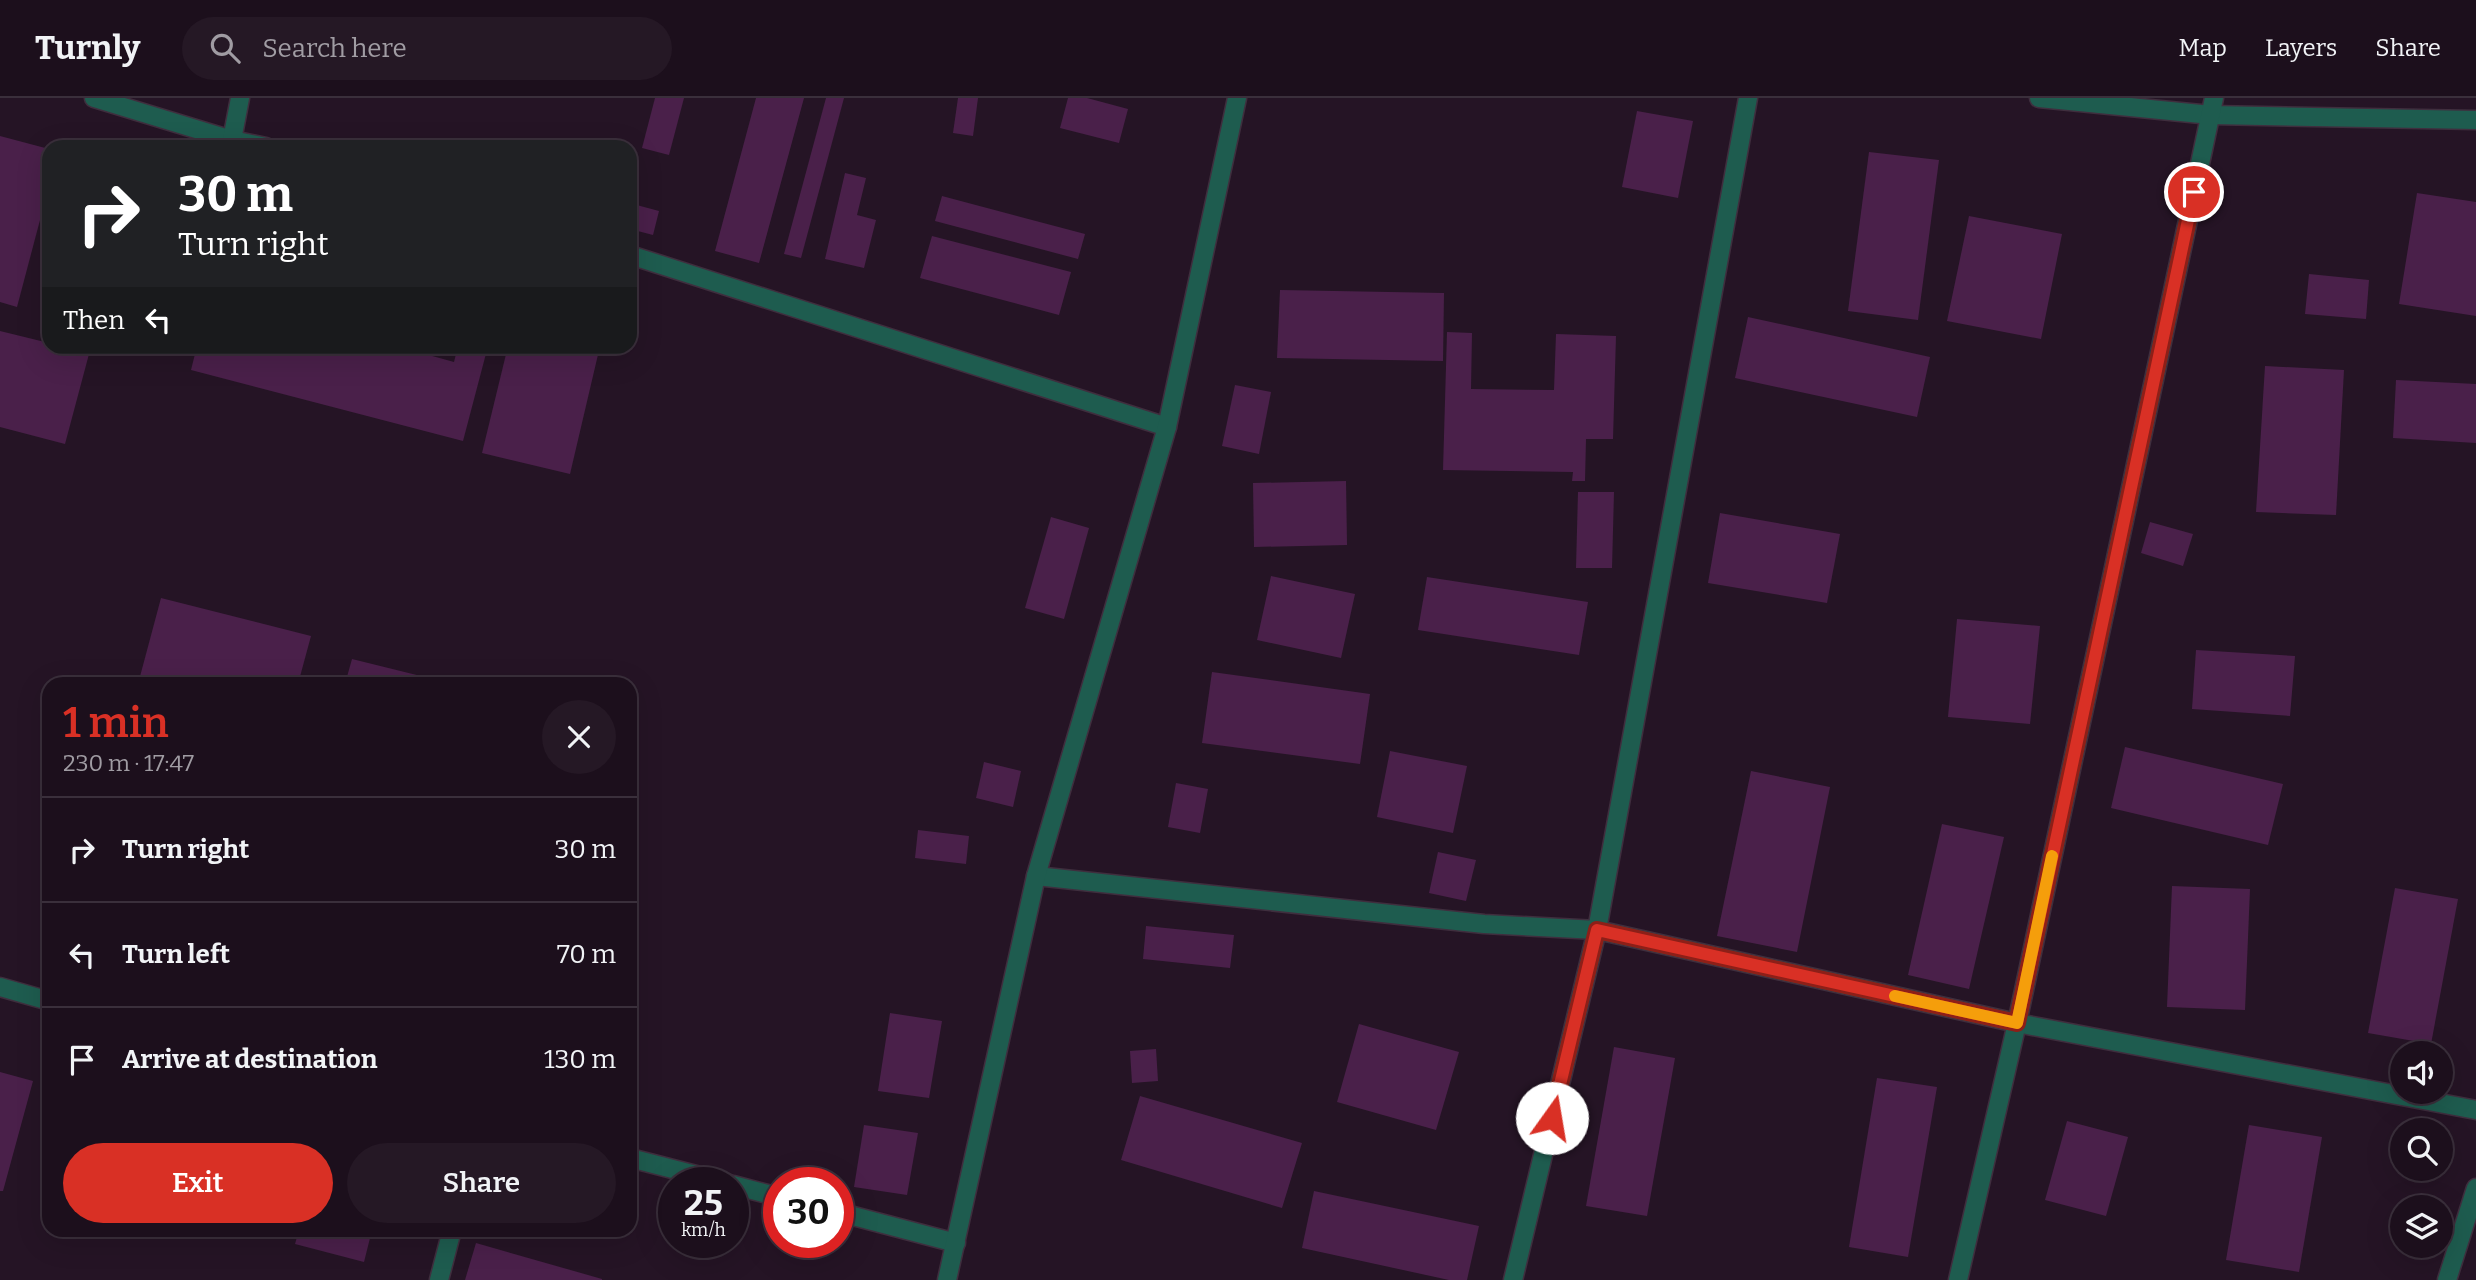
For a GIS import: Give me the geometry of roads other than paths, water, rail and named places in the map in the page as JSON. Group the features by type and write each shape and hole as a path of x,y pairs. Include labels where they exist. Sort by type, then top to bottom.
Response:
{"street":[{"path":"94,98 232,140 240,98"},
{"path":"947,1280 1036,876 1167,427 1237,98"},
{"path":"1513,1280 1597,930 1748,98"},
{"path":"2039,98 2476,120"},
{"path":"1958,1280 2017,1023 2212,107"},
{"path":"637,257 1167,427"},
{"path":"1036,876 1484,924 1597,930 2017,1023 2476,1110"},
{"path":"0,987 42,999"},
{"path":"637,1160 665,1167"},
{"path":"2447,1280 2476,1188"},
{"path":"854,1216 956,1243"},
{"path":"439,1280 450,1237"}]}
